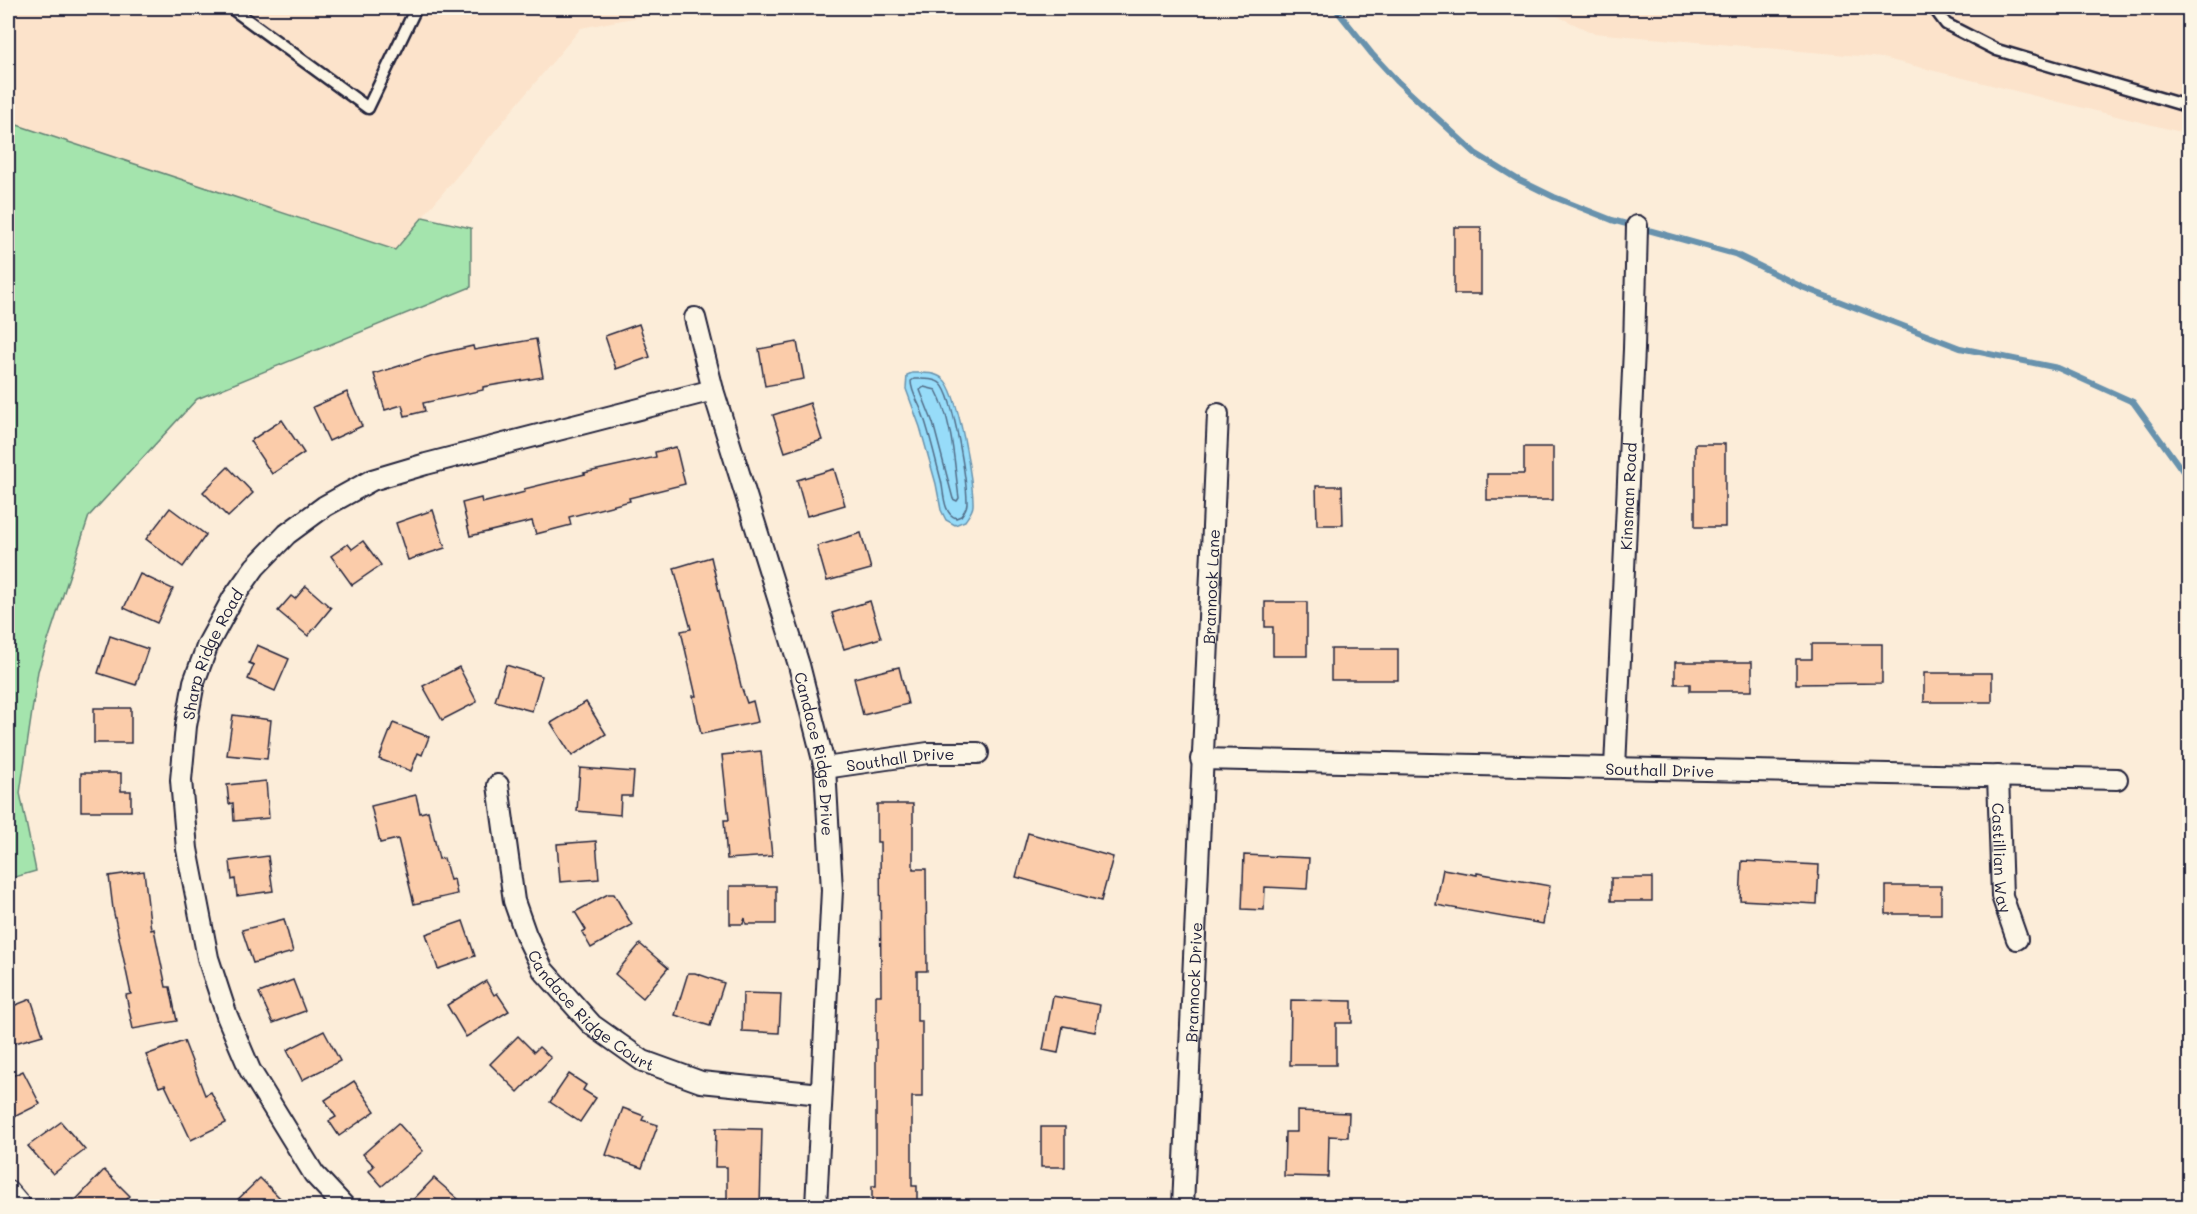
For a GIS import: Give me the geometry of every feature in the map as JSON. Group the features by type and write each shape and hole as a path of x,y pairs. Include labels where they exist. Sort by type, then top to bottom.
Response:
{"street":[{"name":"Kinsman Road","path":"1615,768 1634,349 1637,226"},
{"name":"Candace Ridge Drive","path":"695,318 714,390 799,665 825,768 832,890 816,1206"},
{"name":"Sharp Ridge Road","path":"344,1206 314,1174 250,1070 227,1016 208,958 187,849 181,780 186,726 192,693 208,644 233,598 255,567 287,534 325,506 372,480 714,390"},
{"name":"Brannock Lane","path":"1201,759 1218,414"},
{"name":"Southall Drive","path":"825,768 928,753 978,753"},
{"name":"Southall Drive","path":"1201,759 2117,779"},
{"name":"Brannock Drive","path":"1183,1206 1201,759"},
{"name":"Castillian Way","path":"1998,776 2002,896 2018,939"},
{"name":"Candace Ridge Court","path":"498,785 514,901 526,935 543,970 592,1025 643,1061 701,1082 821,1094"},
{"path":"8,1191 21,1206"}],"lane":[{"path":"231,8 368,108 416,8"},
{"path":"1934,8 1946,24 1997,50 2190,107"}],"shaded area":[{"path":"8,8 684,8 581,28 395,250 8,122"},
{"path":"1540,8 2189,8 2189,134 1882,58 1593,33"}],"green space":[{"path":"8,122 395,250 423,217 471,228 471,287 197,399 89,516 38,671 20,793 36,871 8,879"}],"water":[{"path":"932,374 943,379 949,387 959,418 968,459 973,505 965,521 955,525 946,520 941,510 920,427 906,389 907,375"}],"building":[{"path":"1454,227 1481,227 1481,294 1454,294"},
{"path":"639,324 650,357 616,369 605,336"},
{"path":"536,339 543,377 483,387 483,390 423,403 425,411 405,416 402,405 385,410 374,374 437,354 473,346 474,350"},
{"path":"797,342 804,379 765,386 759,349"},
{"path":"347,392 362,426 329,441 313,407"},
{"path":"810,403 822,440 785,452 773,415"},
{"path":"282,420 304,453 272,474 250,441"},
{"path":"1695,444 1725,444 1725,527 1695,527"},
{"path":"676,447 685,484 629,498 630,501 569,517 571,525 536,534 532,521 470,536 462,503 481,498 482,503 525,492 524,489 656,457 655,452"},
{"path":"1524,447 1553,447 1553,500 1487,500 1487,474 1524,474"},
{"path":"228,467 253,493 228,517 203,492"},
{"path":"834,469 845,505 807,516 797,480"},
{"path":"1316,486 1342,486 1343,525 1317,525"},
{"path":"170,508 206,535 183,567 146,539"},
{"path":"433,510 445,548 408,560 396,523"},
{"path":"861,533 871,569 827,581 817,546"},
{"path":"363,541 381,565 352,585 331,556 348,544 352,549"},
{"path":"711,557 741,686 747,703 753,701 758,722 701,734 693,696 696,696 681,631 691,629 674,568"},
{"path":"140,574 173,589 157,623 124,608"},
{"path":"306,586 331,608 308,636 278,611 291,596 295,599"},
{"path":"870,601 881,638 844,649 832,613"},
{"path":"1265,602 1307,602 1307,656 1273,656 1273,627 1265,627"},
{"path":"110,636 148,649 136,685 98,673"},
{"path":"1812,644 1882,644 1882,683 1796,684 1796,659 1812,659"},
{"path":"257,645 289,659 275,691 248,679 254,665 249,663"},
{"path":"1331,649 1398,649 1398,680 1331,680"},
{"path":"1675,662 1752,662 1752,691 1690,691 1690,684 1675,684"},
{"path":"506,665 542,676 532,711 495,701"},
{"path":"459,667 477,702 442,720 423,686"},
{"path":"899,667 908,704 863,715 854,678"},
{"path":"1924,673 1992,673 1992,702 1924,702"},
{"path":"586,702 606,734 572,756 551,723"},
{"path":"94,708 131,708 131,743 94,743"},
{"path":"233,715 271,720 267,759 227,755"},
{"path":"393,723 429,737 422,755 418,753 411,771 379,759"},
{"path":"761,751 772,856 727,859 724,820 729,820 722,755"},
{"path":"580,768 634,772 632,796 621,796 620,815 577,811"},
{"path":"81,773 121,773 121,791 131,791 131,811 81,811"},
{"path":"266,781 269,818 234,821 233,803 229,804 227,785"},
{"path":"416,795 420,813 428,811 439,859 444,858 450,880 454,879 457,894 414,904 398,839 380,843 371,806"},
{"path":"877,804 913,804 913,869 926,869 927,971 917,971 917,1021 922,1021 922,1097 912,1097 912,1186 917,1186 917,1206 872,1206 872,1186 876,1186 876,995 881,995 880,842 877,842"},
{"path":"1028,833 1113,857 1101,901 1016,877"},
{"path":"596,841 599,879 560,882 557,844"},
{"path":"1244,855 1309,858 1307,889 1265,887 1264,910 1242,909"},
{"path":"268,856 273,891 237,896 230,861"},
{"path":"1742,861 1819,865 1817,904 1740,900"},
{"path":"1443,869 1550,886 1543,924 1436,905"},
{"path":"144,871 151,930 154,929 166,987 170,987 177,1021 133,1029 126,995 131,994 113,909 109,876"},
{"path":"1611,878 1652,878 1652,901 1611,901"},
{"path":"730,886 776,886 776,924 746,924 745,918 743,924 730,924"},
{"path":"1886,886 1941,886 1941,914 1886,914"},
{"path":"608,894 614,894 632,925 591,948 582,932 586,930 575,912"},
{"path":"284,919 293,952 253,963 242,930"},
{"path":"463,921 475,956 438,969 426,934"},
{"path":"640,944 668,968 643,998 615,974"},
{"path":"688,973 695,973 724,983 710,1026 675,1015"},
{"path":"293,980 305,1011 273,1023 259,993"},
{"path":"486,981 494,995 497,993 509,1011 466,1037 447,1005"},
{"path":"743,993 781,994 779,1033 742,1031"},
{"path":"1053,996 1100,1005 1095,1032 1063,1026 1058,1053 1043,1050"},
{"path":"31,999 43,1035 8,1045 8,1008"},
{"path":"1291,1000 1352,1001 1352,1023 1336,1023 1336,1065 1290,1065"},
{"path":"324,1031 340,1061 302,1080 287,1050"},
{"path":"518,1036 534,1052 539,1047 551,1058 518,1092 490,1064"},
{"path":"184,1041 205,1095 211,1092 226,1123 191,1140 165,1085 159,1087 146,1055"},
{"path":"23,1071 40,1104 8,1120 8,1078"},
{"path":"569,1074 586,1085 583,1090 596,1098 580,1122 550,1102"},
{"path":"354,1081 375,1111 339,1136 329,1121 336,1117 325,1100"},
{"path":"623,1108 644,1116 642,1120 658,1125 642,1168 606,1155"},
{"path":"1297,1111 1349,1113 1348,1137 1329,1136 1328,1177 1284,1176 1285,1132 1297,1132"},
{"path":"61,1122 85,1150 53,1174 28,1146"},
{"path":"398,1123 423,1151 382,1186 369,1171 374,1166 363,1154"},
{"path":"1041,1127 1065,1127 1065,1167 1041,1167"},
{"path":"716,1128 762,1129 760,1206 727,1206 727,1167 715,1167"},
{"path":"104,1170 130,1196 121,1206 70,1206"},
{"path":"260,1178 288,1206 231,1206"},
{"path":"434,1178 466,1206 407,1206"}],"waterway":[{"path":"1335,8 1397,81 1475,153 1517,179 1554,197 1612,220 1735,254 1802,287 1960,348 2058,368 2133,402 2190,481"}]}
